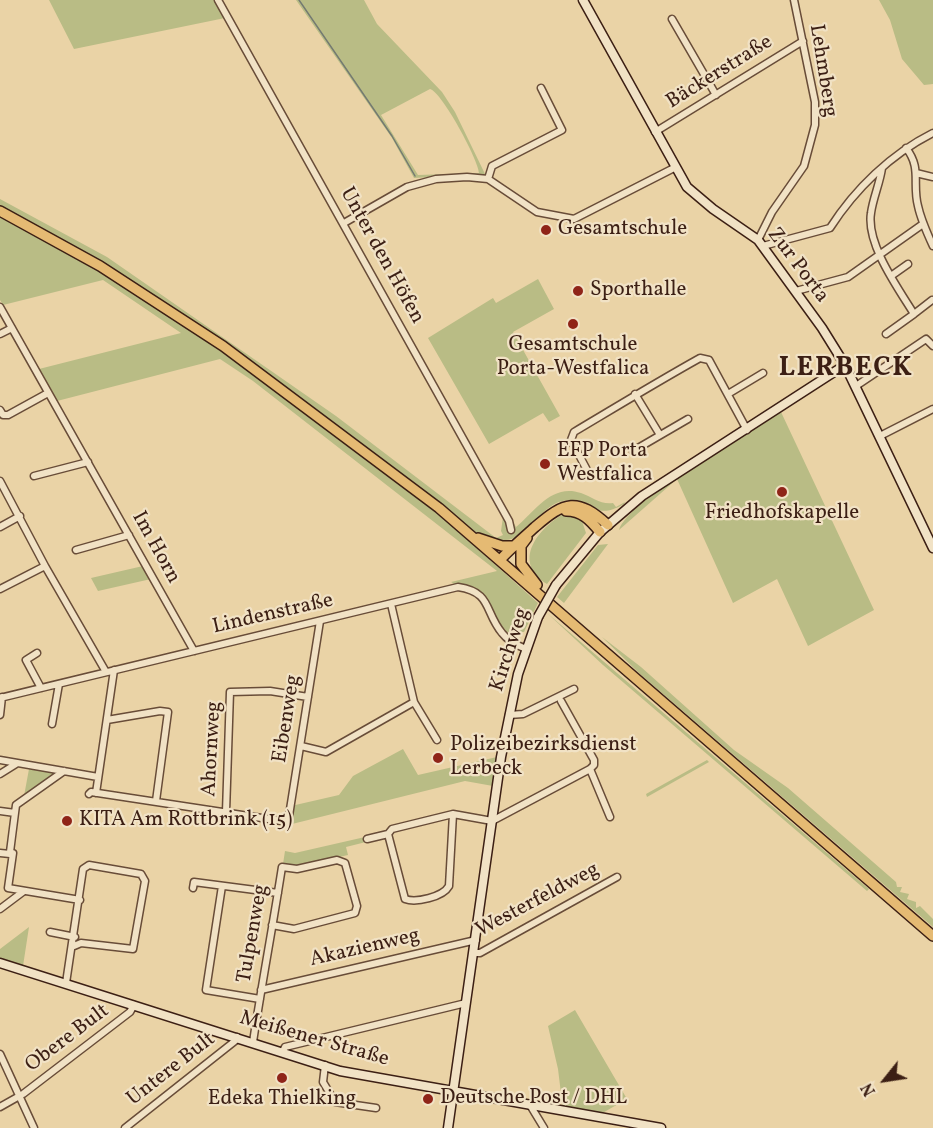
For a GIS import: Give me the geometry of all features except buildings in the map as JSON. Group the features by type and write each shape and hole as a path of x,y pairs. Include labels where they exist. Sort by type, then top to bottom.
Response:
{"main road":[{"path":"0,210 100,266 223,346 318,415 474,537 933,936"},
{"path":"503,562 554,511 568,505 578,505 589,509 608,525"},
{"path":"554,511 576,511 600,532"},
{"path":"474,537 502,546 518,546"},
{"path":"518,546 520,564 550,603"}],"street":[{"name":"Unter den Höfen","path":"218,0 509,521 511,530"},
{"name":"Zur Porta","path":"583,0 674,168 697,197 760,243 796,291 845,365 933,548"},
{"name":"Lehmberg","path":"760,243 772,212 799,175 813,142 816,125 814,102 794,0"},
{"path":"672,19 716,95"},
{"name":"Bäckerstraße","path":"655,132 803,41"},
{"path":"488,179 492,166 562,130 541,88"},
{"path":"760,243 830,228 839,214 882,167 906,148 933,133"},
{"path":"906,148 915,159 915,189 923,224 933,246"},
{"path":"882,167 871,213 879,257 914,314"},
{"path":"344,223 406,187 421,182 467,177 488,179 537,212 574,219 674,168"},
{"path":"916,173 933,177"},
{"path":"796,291 848,277 923,224"},
{"path":"891,276 908,264"},
{"path":"886,334 932,300"},
{"name":"Im Horn","path":"0,307 194,651"},
{"path":"0,334 12,328"},
{"path":"856,386 926,339 931,341 933,346"},
{"path":"587,470 572,440 574,432 635,394 700,358 706,358 747,430"},
{"name":"Kirchweg","path":"448,1128 509,715 525,649 538,617 556,585 600,532 642,496 845,365"},
{"path":"728,394 763,373"},
{"path":"0,410 3,415 8,415 48,393"},
{"path":"635,394 660,435"},
{"path":"880,436 933,409"},
{"path":"633,451 688,419"},
{"path":"34,476 88,462"},
{"path":"0,481 45,566 106,672"},
{"path":"0,527 20,516"},
{"path":"76,550 129,535"},
{"path":"0,589 45,566"},
{"name":"Lindenstraße","path":"1,698 458,587 473,589 485,600 500,632 512,643 525,649"},
{"path":"391,604 414,702 437,740"},
{"name":"Eibenweg","path":"226,812 288,822 320,621"},
{"path":"37,653 26,660 41,688"},
{"path":"114,670 98,777 93,794 226,812"},
{"path":"52,724 59,684"},
{"path":"509,715 523,714 574,689"},
{"name":"Ahornweg","path":"226,812 230,692 270,691 308,697"},
{"path":"0,715 1,698"},
{"path":"367,839 388,834 392,829 453,814 492,821 590,769 594,765 594,760 561,701"},
{"path":"301,746 326,752 414,702"},
{"path":"107,720 160,711 168,712 156,801"},
{"path":"0,759 16,764 98,777"},
{"path":"0,774 16,764"},
{"path":"590,769 610,817"},
{"path":"8,886 16,804 64,771"},
{"path":"0,811 15,813"},
{"path":"388,834 405,899 414,901 441,894 449,886 453,814"},
{"path":"0,853 10,855 12,853"},
{"name":"Tulpenweg","path":"253,1042 261,990 272,925 278,893 282,867 297,869 337,860 345,863 357,910 350,916 294,929 272,925"},
{"path":"66,983 74,946 83,869 89,865 138,873 145,881 133,949 81,943 74,946"},
{"name":"Westerfeldweg","path":"475,953 480,953 617,877"},
{"path":"193,888 194,882 278,893"},
{"path":"0,884 8,888 80,900"},
{"path":"222,886 206,990 260,999"},
{"path":"0,909 24,891"},
{"path":"50,932 75,937"},
{"name":"Akazienweg","path":"261,990 476,940"},
{"name":"Meißener Straße","path":"0,963 359,1075 661,1128"},
{"path":"283,1051 285,1047 466,1003"},
{"name":"Obere Bult","path":"0,1107 19,1094 23,1094 130,1012 134,1005"},
{"name":"Untere Bult","path":"125,1128 236,1041 237,1037"},
{"path":"0,1054 34,1128"},
{"path":"325,1065 323,1082 335,1102 376,1108"},
{"path":"530,1105 544,1128"}],"green space":[{"path":"49,0 222,0 284,113 225,18 74,49"},
{"path":"296,0 364,0 377,24 442,92 455,112 485,174 414,178 392,138","holes":["430,89 436,93 459,128 473,155 479,173 418,175 381,115"]},
{"path":"879,0 933,0 933,84 924,85 902,59 890,20"},
{"path":"0,199 107,257 336,416 496,538 503,535 501,531 503,517 402,335 407,333 516,527 545,500 561,492 581,493 601,502 613,503 616,507 625,502 614,509 606,511 577,500 556,503 515,538 504,540 489,538 480,551 538,603 524,632 499,632 483,600 451,582 497,571 253,381 220,359 57,401 39,369 181,333 103,280 3,305 0,300"},
{"path":"538,279 554,309 513,332 560,416 549,422 543,413 489,444 428,338 493,298 496,303"},
{"path":"781,412 874,610 808,646 777,579 733,603 677,479 619,530 644,501 666,484"},
{"path":"565,513 581,518 586,533 547,584 536,575 531,566 532,546 546,527"},
{"path":"608,544 564,603 557,597 598,545"},
{"path":"143,566 151,579 98,591 91,578"},
{"path":"547,613 869,889 867,891 603,665"},
{"path":"602,637 641,667 734,750 788,788 896,882 897,887 902,887 900,892 909,894 907,899 916,902 916,908 920,906 933,919 933,927 640,674"},
{"path":"403,749 418,775 497,757 493,786 465,781 288,825 291,806 339,795 353,776"},
{"path":"707,760 709,762 647,797 646,794"},
{"path":"29,769 58,773 24,796"},
{"path":"365,837 366,842 346,847 348,855 299,866 283,864 285,851 295,853"},
{"path":"29,927 23,966 0,959 0,949"},
{"path":"575,1010 627,1099 599,1115 563,1110 558,1069 548,1026"}],"waterway":[{"path":"299,0 392,136 415,176"}],"place":[{"name":"Gesamtschule","path":"546,230"},
{"name":"Sporthalle","path":"578,291"},
{"name":"Gesamtschule Porta-Westfalica","path":"573,324"},
{"name":"EFP Porta Westfalica","path":"545,464"},
{"name":"Friedhofskapelle","path":"782,492"},
{"name":"Polizeibezirksdienst Lerbeck","path":"438,758"},
{"name":"KITA Am Rottbrink (15)","path":"67,821"},
{"name":"Edeka Thielking","path":"282,1078"},
{"name":"Deutsche Post / DHL","path":"428,1099"}],"district":[{"name":"LERBECK","path":"846,370"}]}
